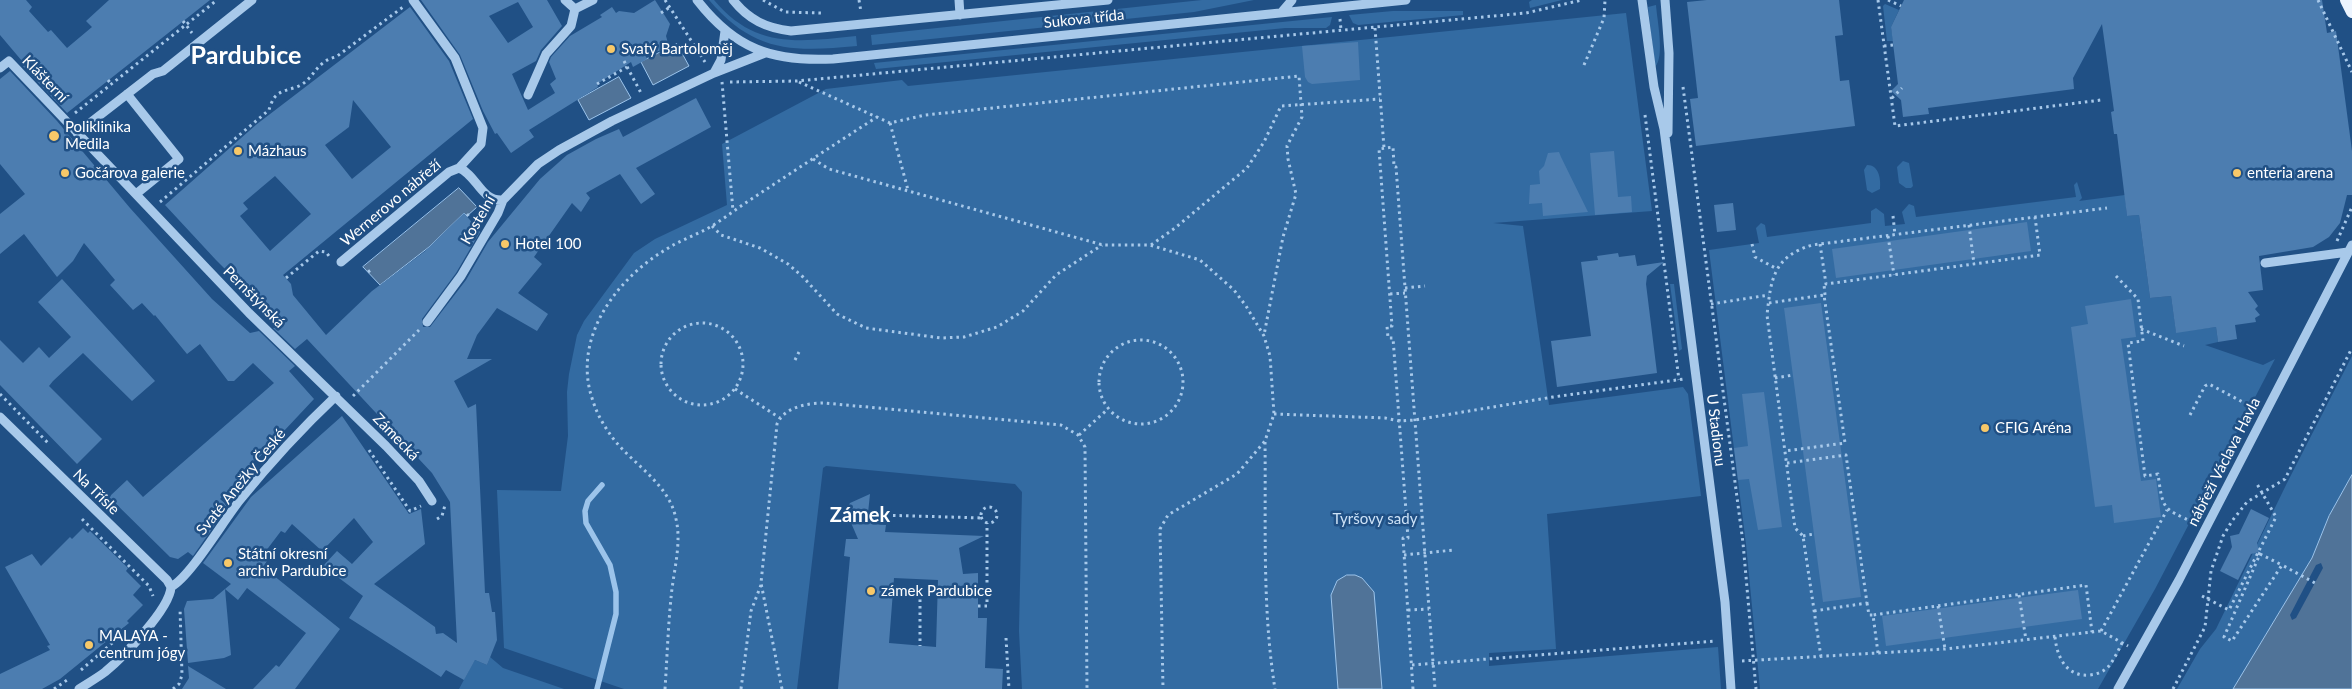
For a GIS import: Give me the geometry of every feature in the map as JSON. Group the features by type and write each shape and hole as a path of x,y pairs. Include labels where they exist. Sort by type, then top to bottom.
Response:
{"main road":[{"path":"2346,0 2352,12"}],"street":[{"path":"77,133 154,74 163,71 252,0"},
{"name":"Wernerovo nábřeží","path":"341,262 450,172 459,168 481,144 483,128 455,58 413,0"},
{"path":"566,0 575,9"},
{"path":"575,9 593,0"},
{"path":"697,0 725,31 748,46 765,53"},
{"name":"Sukova třída","path":"733,0 752,19 768,27 802,31 1108,0"},
{"path":"959,0 960,15"},
{"path":"1281,13 1292,0"},
{"name":"Sukova třída","path":"765,53 802,59 833,59 1406,0"},
{"name":"U Stadionu","path":"1642,0 1654,87 1664,129 1725,602 1731,689"},
{"name":"U Stadionu","path":"1665,0 1669,53 1670,176"},
{"path":"528,95 546,54 571,26 575,9"},
{"path":"714,73 721,60 725,31"},
{"name":"Kostelní","path":"426,322 461,276 500,210 503,200 511,194 528,173 553,153 612,121 714,73 765,53"},
{"name":"Klášterní","path":"0,68 9,61 136,194"},
{"path":"127,94 179,159 136,194"},
{"path":"459,168 465,171 494,200 503,200"},
{"name":"Pernštýnská","path":"136,194 249,313 336,396"},
{"path":"2265,263 2350,249"},
{"name":"nábřeží Václava Havla","path":"2118,689 2179,580 2350,249"},
{"name":"Zámecká","path":"336,396 418,481 432,501"},
{"name":"Svaté Anežky České","path":"171,587 184,577 239,501 275,459 336,396"},
{"name":"Na Třísle","path":"0,417 160,573 171,587"},
{"path":"79,689 104,673 127,651 155,618 169,597 171,587"}],"path":[{"path":"64,118 112,84 217,0"},
{"path":"164,208 159,202 269,110 274,98 288,88 299,86 321,64 328,59 336,58 413,0"},
{"path":"665,0 706,65 714,73"},
{"path":"762,0 785,12"},
{"path":"859,0 860,10"},
{"path":"733,211 722,82 797,81 1375,28 1526,13 1582,0"},
{"path":"1584,65 1604,18 1605,0"},
{"path":"1878,0 1895,126 2100,100"},
{"path":"1888,0 1901,6"},
{"path":"2318,0 2352,72"},
{"path":"661,13 670,8"},
{"path":"1340,18 1341,30"},
{"path":"1375,28 1384,148"},
{"path":"1884,46 1894,45"},
{"path":"624,61 642,94"},
{"path":"597,84 627,67"},
{"path":"797,81 890,123 925,116 1299,76 1302,117 1287,146 1296,194 1283,238 1264,336"},
{"path":"108,80 112,84"},
{"path":"1683,85 1743,544 1755,660 1756,689"},
{"path":"1892,98 1902,88"},
{"path":"1150,245 1175,228 1247,168 1260,149 1281,106 1380,99"},
{"path":"665,689 677,543 677,520 668,497 660,486 613,438 603,425 589,387 586,360 588,346 601,316 634,274 665,250 712,226 877,117"},
{"path":"890,123 908,190"},
{"path":"1413,689 1403,538 1408,538 1393,338 1388,338 1387,326 1392,326 1379,149 1384,148 1393,148 1394,167 1396,167 1435,689"},
{"path":"813,159 828,169 1103,245 1150,245 1200,260 1234,290 1264,336 1270,356 1274,414 1265,441 1266,569 1270,661 1275,689"},
{"path":"1821,656 1803,536 1795,528 1768,315 1771,283 1777,270 1789,255 1799,249 1820,244 2106,208"},
{"path":"467,214 472,219"},
{"path":"1893,216 1895,235"},
{"path":"1826,284 2040,256 2035,217"},
{"path":"1659,222 1679,380"},
{"path":"1969,225 1974,264"},
{"path":"712,226 721,235 760,248 788,264 837,314 866,328 941,338 964,337 997,327 1022,311 1056,275 1103,245"},
{"path":"1888,236 1894,275"},
{"path":"1752,244 1755,257 1777,270"},
{"path":"1785,451 1845,443 1832,370 1824,295 1824,284 1826,284 1820,244"},
{"path":"286,278 319,252 326,252 337,263 341,262"},
{"path":"2116,276 2138,299 2143,341 2128,343 2144,476 2158,474 2162,502 2167,510 2185,519"},
{"path":"1405,288 1425,286"},
{"path":"1390,294 1406,293"},
{"path":"1711,304 1770,295"},
{"path":"1769,303 1824,295"},
{"path":"354,395 426,322"},
{"path":"693,324 711,325 727,332 734,339 742,355 742,373 734,389 719,402 700,405 690,404 673,393 663,376 661,367 665,347 670,339 677,332 693,324"},
{"path":"2141,330 2184,346"},
{"path":"1146,340 1155,342 1171,352 1180,367 1183,384 1179,400 1169,414 1155,422 1138,424 1122,420 1108,409 1100,393 1099,374 1112,351 1128,342 1146,340"},
{"path":"2172,689 2205,627 2209,600 2210,571 2222,536 2244,506 2285,479 2352,348"},
{"path":"795,360 799,352"},
{"path":"1776,378 1793,376"},
{"path":"1274,414 1385,418 1399,421 1415,420 1696,378"},
{"path":"2190,415 2205,386 2209,384 2252,407"},
{"path":"734,389 780,418"},
{"path":"741,689 751,611 762,583 777,424 780,418 790,410 824,403 1061,425 1078,435 1085,447 1087,689"},
{"path":"1078,435 1108,409"},
{"path":"1163,689 1160,529 1168,515 1237,474 1265,441"},
{"path":"364,444 410,511 432,501"},
{"path":"1786,464 1846,455 1854,529 1869,616 2086,585 2092,632"},
{"path":"2202,596 2229,610 2259,553 2276,517 2257,484"},
{"path":"437,519 442,516 445,504"},
{"path":"982,518 984,508 995,508 998,514 996,519 992,523 987,523"},
{"path":"2101,631 2167,510"},
{"path":"880,515 982,518 987,523 987,606 978,606"},
{"path":"1803,536 1814,534"},
{"path":"1404,555 1454,550"},
{"path":"2259,553 2224,637 2232,641 2282,565"},
{"path":"2259,553 2315,583"},
{"path":"762,583 782,689"},
{"path":"920,593 920,646"},
{"path":"2020,594 2026,640"},
{"path":"149,603 154,597"},
{"path":"173,689 179,684 182,675 178,616 181,603"},
{"path":"1814,611 1867,603"},
{"path":"1938,606 1945,649"},
{"path":"1408,610 1429,609"},
{"path":"1873,615 1878,653"},
{"path":"1730,662 1945,649 2101,631 2129,646"},
{"path":"54,689 82,669 122,634"},
{"path":"2055,637 2056,649 2066,667 2079,674 2088,675 2102,672 2108,666 2122,643"},
{"path":"1006,638 1009,689"},
{"path":"1412,665 1728,640"}],"green space":[{"path":"709,0 714,0 729,16 745,27 762,35 796,40 856,36 857,46 813,49 776,45 742,30"},
{"path":"1202,0 1254,0 1194,12 872,45 871,35"},
{"path":"1532,0 1562,0 1530,8 1529,2"},
{"path":"1885,4 1899,10 1891,27 1893,41 1887,41 1883,6"},
{"path":"1656,5 1660,55 1655,67 1648,7"},
{"path":"1393,11 1463,11 1463,15 1358,25 1353,23 1349,15"},
{"name":"Tyršovy sady","path":"1626,13 1652,211 1493,223 1523,226 1549,405 1683,387 1688,394 1701,496 1547,514 1556,649 1489,653 1489,666 1718,647 1721,689 1022,689 1019,631 1022,492 1015,484 826,466 823,468 797,689 624,689 504,648 497,490 561,491 568,436 567,392 577,335 584,321 634,253 655,239 727,205 722,144 826,89 902,80 908,86"},
{"path":"1332,17 1330,25 1326,28 1285,28 876,69 874,63"},
{"path":"1903,161 1909,163 1913,186 1911,188 1906,188 1899,183 1897,167"},
{"path":"1867,165 1877,170 1880,181 1880,189 1872,193 1867,190 1864,170"},
{"name":"CFIG Aréna","path":"2077,182 2082,198 2079,201 2125,195 2127,216 2139,215 2150,298 2171,296 2176,332 2216,327 2218,342 2205,345 2263,365 2275,359 2155,589 2098,689 1760,689 1746,544 1709,250 1759,243 1756,228 1761,223 1765,225 1767,237 1871,223 1871,211 1876,208 1884,214 1885,226 1905,224 1902,212 1909,204 1914,206 1916,217 2076,197 2074,185"},
{"path":"1670,284 1674,284 1682,349 1679,351"},
{"path":"2352,356 2352,475 2329,516 2312,558 2233,689 2177,689 2200,649 2216,629 2287,483"},
{"path":"490,657 503,668 564,689 459,689 475,660 487,665"}],"shaded area":[{"path":"677,44 689,66 653,85 641,62"},
{"path":"619,77 631,98 589,120 578,100"},
{"path":"459,188 477,207 467,216 464,213 429,247 380,285 363,267"},
{"path":"2352,475 2352,689 2233,689 2312,558 2329,516"},
{"path":"1347,575 1355,575 1362,578 1374,592 1382,689 1338,689 1331,595 1337,581"}],"pier":[{"path":"2321,563 2323,568 2296,618 2292,620 2290,615 2316,565"}],"building":[{"path":"0,0 26,0 32,7 29,11 48,32 51,30 67,48 92,27 86,21 109,0 210,0 67,113 20,63 22,61 0,35"},
{"path":"421,0 547,0 562,26 541,50 536,61 512,74 528,110 555,93 550,84 556,79 549,62 551,57 570,36 602,17 600,15 612,7 616,13 619,11 634,13 655,0 670,24 666,36 668,43 663,50 645,54 647,59 633,67 631,62 597,84 598,87 529,130 534,137 511,153 497,133 495,134 483,111 460,55","holes":["518,2 533,27 508,43 489,16"]},
{"path":"1707,0 1839,0 1843,35 1835,36 1840,81 1849,80 1855,126 1696,146 1690,99 1698,98 1687,2"},
{"name":"enteria arena","path":"1904,0 2322,0 2327,33 2336,31 2352,151 2352,195 2347,195 2340,223 2329,237 2313,247 2259,256 2263,290 2248,292 2258,306 2255,309 2260,315 2255,318 2256,322 2235,325 2237,339 2218,342 2216,327 2176,333 2171,296 2150,298 2139,215 2127,216 2117,134 2114,134 2111,112 2114,111 2102,24 2073,78 2074,89 1928,108 1929,114 1903,117 1901,100 1891,91 1898,84 1891,27"},
{"path":"410,7 449,61 473,119 283,275 291,284 293,295 326,335 372,291 424,252 464,213 480,232 456,273 422,319 423,327 430,327 466,280 488,242 540,179 567,155 619,129 623,137 696,98 711,127 636,168 655,194 641,204 620,174 586,193 590,198 581,212 572,203 534,257 542,264 518,293 548,314 537,331 497,308 477,335 467,359 492,359 454,381 468,408 476,404 485,593 489,593 492,612 495,612 497,640 487,665 475,660 464,680 446,670 441,677 349,618 363,596 323,566 337,551 352,564 373,542 354,518 322,551 292,524 285,533 281,531 259,560 263,557 267,561 263,567 340,629 295,689 253,689 276,665 279,667 306,633 247,588 238,600 225,589 231,584 203,563 251,497 342,416 409,514 421,509 425,544 374,584 435,627 436,634 443,633 457,643 450,502 432,473 307,339 295,349 273,328 282,326 216,260 165,205 257,124","holes":["353,100 391,147 352,179 325,145 349,127","275,176 311,214 270,251 240,216 248,209 243,203"]},
{"path":"1358,42 1360,80 1312,84 1308,82 1305,77 1302,46"},
{"path":"10,71 57,121 130,208 212,299 250,333 259,331 295,366 289,371 314,399 220,499 228,506 193,556 188,552 178,559 170,557 109,497 127,480 143,497 274,383 253,363 234,381 228,381 200,344 187,354 155,315 142,303 133,310 110,285 115,280 84,243 73,261 57,277 24,234 0,254 0,214 25,194 0,164 0,79"},
{"path":"1614,151 1618,197 1631,196 1632,212 1595,215 1590,153"},
{"path":"1559,152 1588,212 1543,216 1542,203 1529,204 1530,185 1540,184 1539,171 1544,166 1548,153"},
{"path":"1733,203 1736,230 1717,232 1714,205"},
{"path":"2027,222 2031,251 1836,278 1832,249"},
{"path":"1618,253 1619,257 1635,255 1637,266 1664,262 1647,276 1646,284 1657,373 1557,387 1551,341 1591,336 1581,262 1598,260 1597,256"},
{"path":"62,279 155,381 132,401 83,353 53,381 49,386 102,439 77,464 0,385 0,340 23,363 39,347 49,358 71,337 38,302"},
{"path":"2131,299 2136,337 2121,339 2141,481 2156,479 2161,517 2114,523 2112,505 2095,507 2071,327 2088,324 2085,306"},
{"path":"1821,303 1861,597 1823,602 1784,308"},
{"path":"1764,392 1782,527 1758,530 1749,479 1738,480 1734,448 1748,446 1742,394"},
{"name":"zámek Pardubice","path":"870,494 868,513 872,513 871,524 886,525 885,532 984,536 959,548 963,574 978,573 978,618 987,618 985,668 1003,669 1002,689 838,689 850,557 844,556 846,539 858,539 846,511 850,503","holes":["894,578 938,580 936,647 889,643"]},
{"path":"2251,509 2269,518 2257,543 2259,552 2251,554 2238,580 2220,571 2232,547 2230,536 2239,534"},
{"path":"83,528 88,533 90,531 128,568 126,571 141,586 133,595 143,605 127,621 129,623 60,679 42,689 0,689 0,674 50,650 47,646 50,645 5,567 32,554 41,566 70,537 72,539"},
{"path":"225,589 231,655 224,658 188,663 184,609 187,601 213,599"},
{"path":"2078,590 2082,619 1886,646 1882,616"},
{"path":"188,666 226,689 182,689 189,678"}],"waterway":[{"path":"597,689 616,614 616,592 610,565 586,523 585,511 588,501 602,485"}],"place":[{"name":"Svatý Bartoloměj","path":"611,49"},
{"name":"Poliklinika Medila","path":"54,136"},
{"name":"Mázhaus","path":"238,151"},
{"name":"Gočárova galerie","path":"65,173"},
{"name":"enteria arena","path":"2237,173"},
{"name":"Hotel 100","path":"505,244"},
{"name":"CFIG Aréna","path":"1985,428"},
{"name":"Státní okresní archiv Pardubice","path":"228,563"},
{"name":"zámek Pardubice","path":"871,591"},
{"name":"MALAYA - centrum jógy","path":"89,645"}],"district":[{"name":"Pardubice","path":"246,56"},
{"name":"Zámek","path":"860,516"}]}
